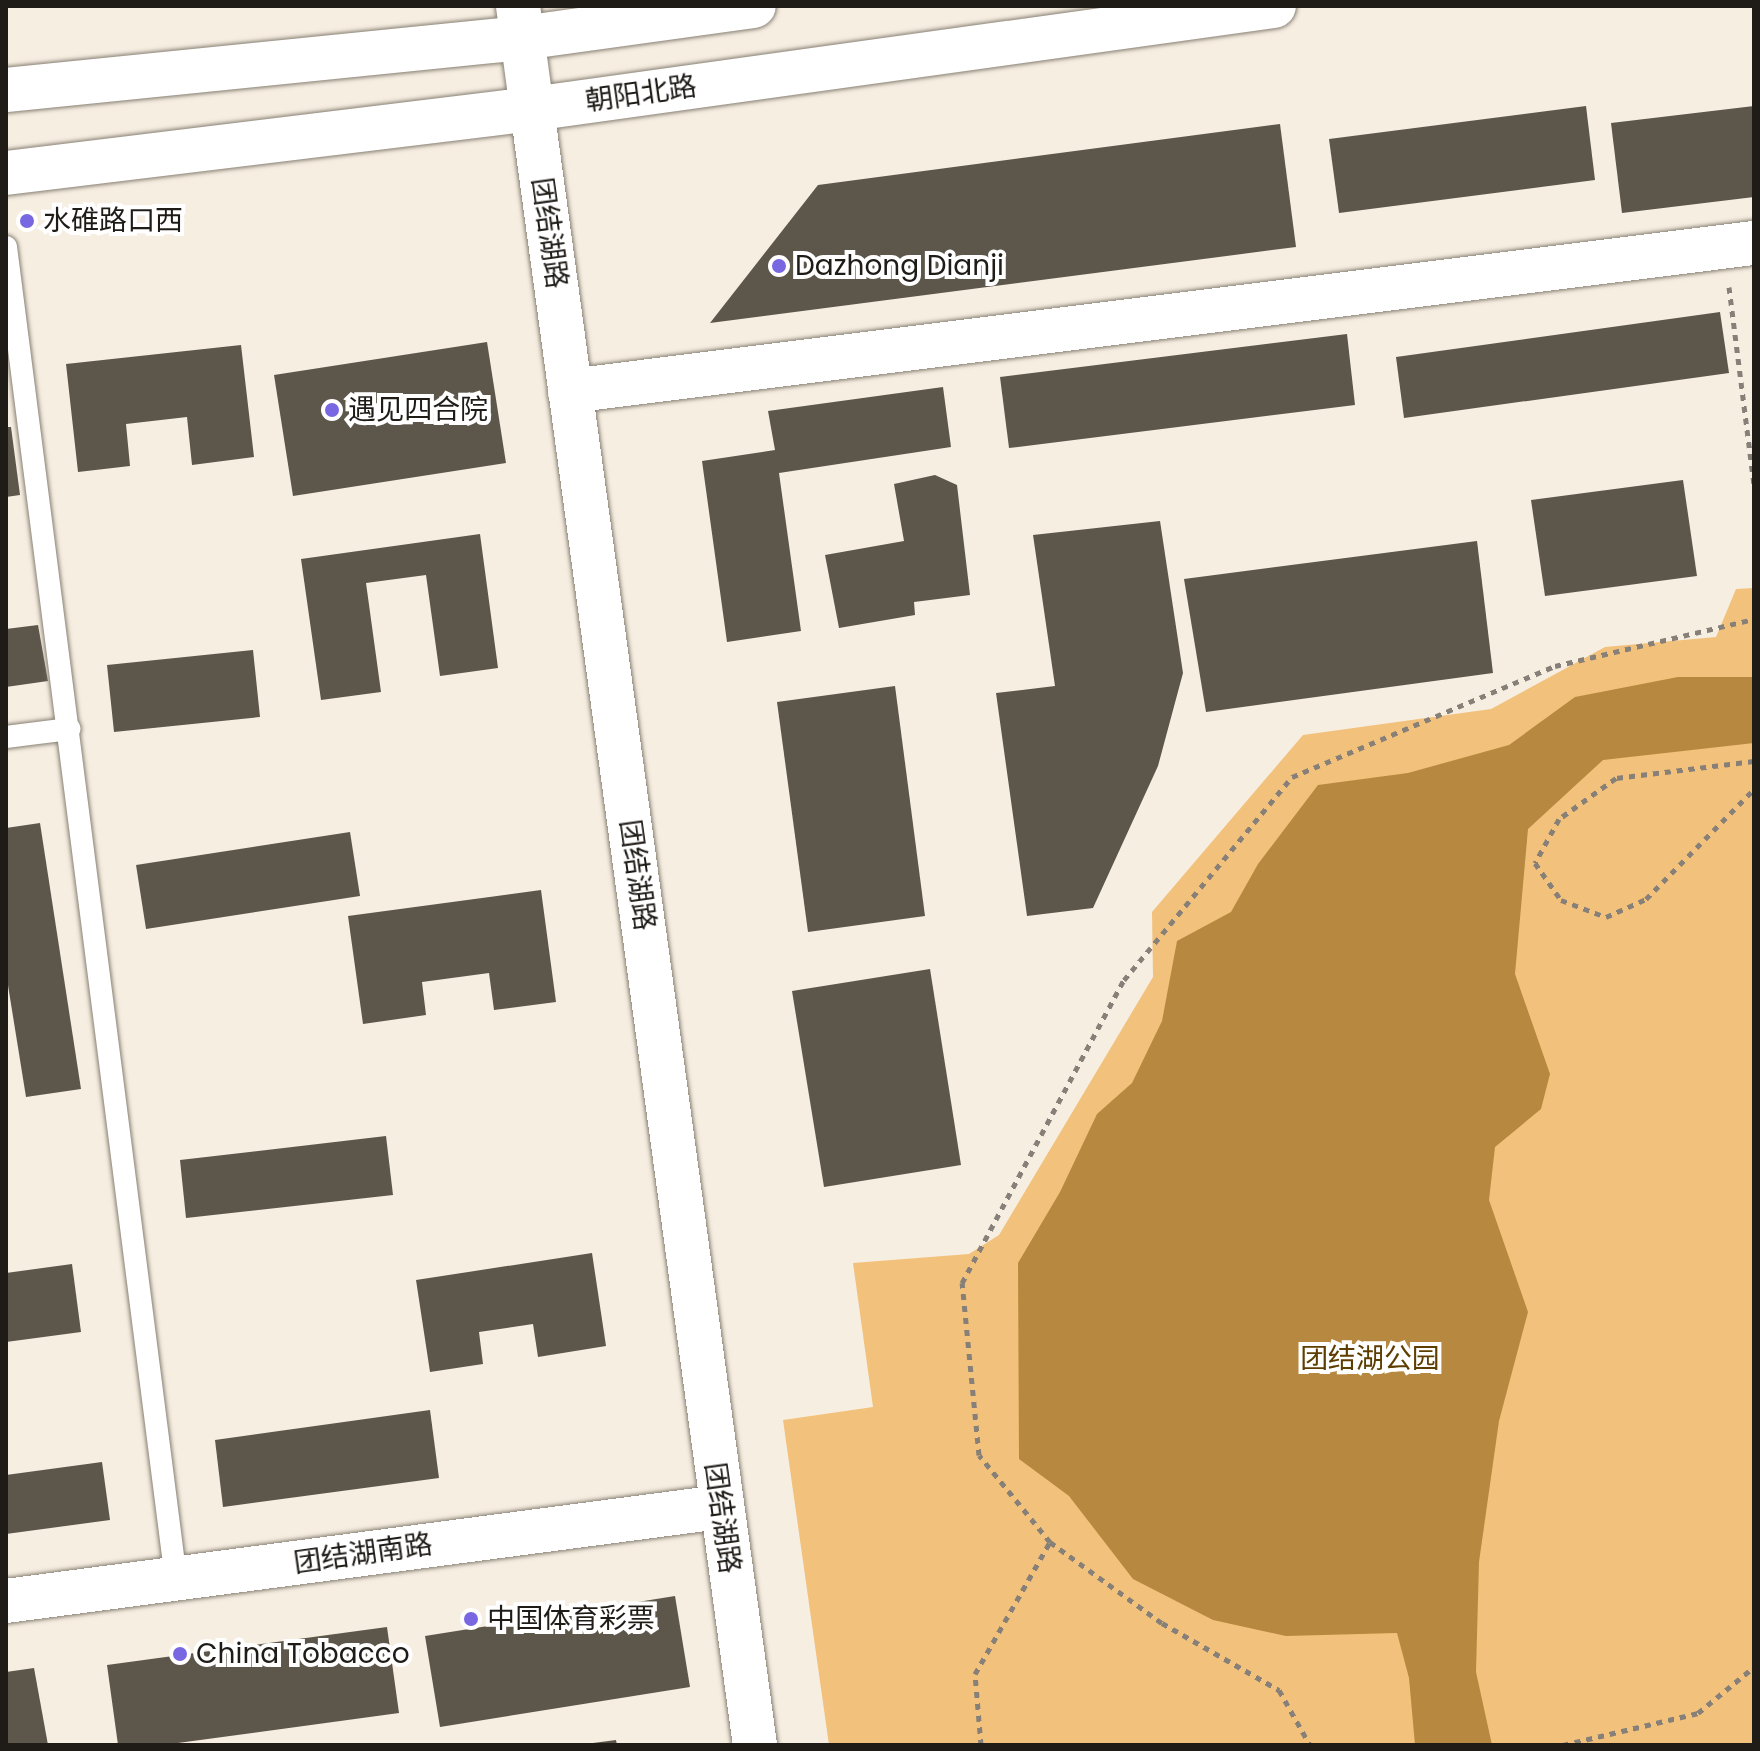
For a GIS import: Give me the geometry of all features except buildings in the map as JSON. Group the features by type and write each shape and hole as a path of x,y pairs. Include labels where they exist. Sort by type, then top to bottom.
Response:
{"street":[{"path":"6,90 520,22 754,6"},
{"name":"朝阳北路","path":"6,173 532,109 1274,6"},
{"name":"团结湖路","path":"520,22 720,1507 755,1745"},
{"path":"570,391 1739,244"},
{"name":"团结湖南路","path":"6,1601 720,1507"}],"lane":[{"path":"6,247 176,1579"},
{"path":"6,737 69,729"}],"path":[{"path":"1739,244 1754,484"},
{"path":"1310,1745 1279,1690 1162,1623 1050,1542 979,1455 962,1283 1124,980 1292,777 1555,666 1754,619"},
{"path":"1754,761 1616,778 1559,819 1535,863 1561,900 1606,917 1646,899 1754,789"},
{"path":"981,1745 975,1674 1050,1542"},
{"path":"1563,1745 1698,1713 1754,1667"}],"green space":[{"name":"团结湖公园","path":"1754,588 1754,1745 829,1745 783,1420 873,1407 853,1263 969,1254 999,1235 1153,977 1152,912 1303,735 1491,709 1605,647 1716,637 1736,589"}],"shaded area":[{"path":"1678,677 1754,677 1754,743 1603,760 1528,829 1515,974 1550,1074 1541,1109 1495,1147 1489,1200 1528,1312 1499,1421 1479,1562 1476,1672 1492,1745 1415,1745 1409,1678 1397,1633 1286,1636 1213,1620 1133,1579 1069,1496 1019,1459 1018,1263 1060,1192 1097,1114 1132,1083 1162,1021 1177,941 1231,912 1258,864 1318,785 1408,773 1509,745 1575,697"}],"place":[{"name":"水碓路口西","path":"27,221"},
{"name":"Dazhong Dianji","path":"779,266"},
{"name":"遇见四合院","path":"332,410"},
{"name":"中国体育彩票","path":"471,1619"},
{"name":"China Tobacco","path":"180,1654"}]}
